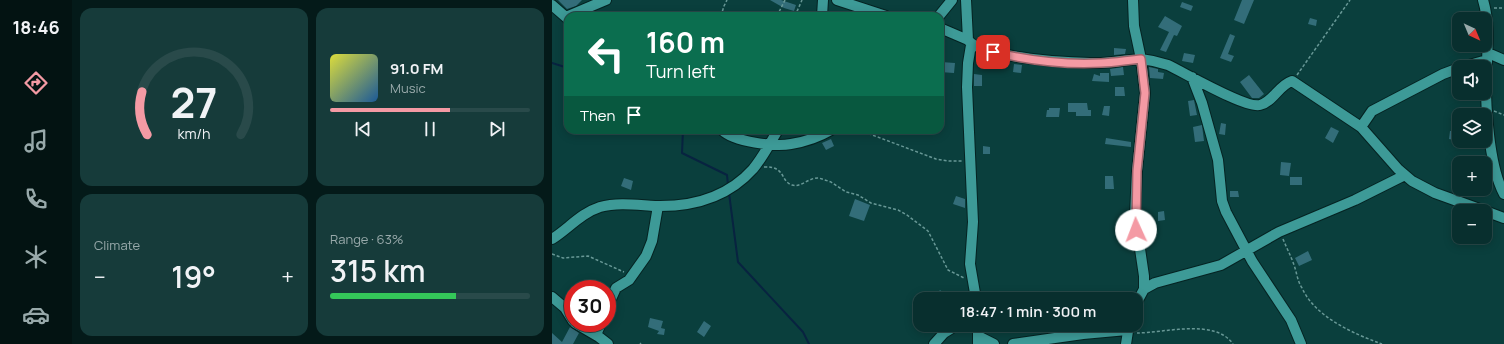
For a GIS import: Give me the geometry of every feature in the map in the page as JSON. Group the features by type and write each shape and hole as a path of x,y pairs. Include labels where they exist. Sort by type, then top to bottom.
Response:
{"street":[{"path":"578,12 606,0"},
{"path":"822,12 823,0"},
{"path":"837,0 874,12"},
{"path":"966,0 970,43 967,86 973,222 970,264 975,292"},
{"path":"1132,0 1134,26 1141,59 1145,93 1137,171 1136,215 1144,276 1144,289 1142,292"},
{"path":"942,12 949,1"},
{"path":"552,5 564,15"},
{"path":"1484,5 1488,34 1488,121 1494,160 1504,194"},
{"path":"944,30 981,49 1016,57 1067,62 1100,63 1141,59 1158,62 1229,96 1247,103 1260,105 1285,84 1292,81 1361,127 1405,176 1435,193 1466,204"},
{"path":"1478,60 1487,56 1504,60"},
{"path":"1361,127 1372,111 1443,74 1452,71"},
{"path":"1192,77 1202,103 1219,165 1222,201 1230,221 1246,251 1291,320 1301,344"},
{"path":"727,134 741,140 789,145 804,142 822,134"},
{"path":"552,239 592,210 602,207 622,205 680,205 716,196 734,185 754,168 776,134"},
{"path":"1144,289 1155,283 1221,265 1280,232 1355,200 1405,176"},
{"path":"616,288 634,274 643,262 650,248 658,206"},
{"path":"1492,214 1504,218"},
{"path":"552,297 564,307"},
{"path":"591,332 608,344"},
{"path":"934,344 946,332"},
{"path":"1013,344 1099,332"},
{"path":"1126,344 1128,332"},
{"path":"978,340 994,344"}],"path":[{"path":"722,11 728,0"},
{"path":"779,12 785,0"},
{"path":"797,12 802,0"},
{"path":"1292,81 1316,51 1350,0"},
{"path":"1484,5 1504,8"},
{"path":"870,134 936,159 948,161 971,161"},
{"path":"754,168 770,167 776,169 782,172 788,182 795,186 810,178 819,178 875,204 903,212 928,231 948,270 959,276 972,280"},
{"path":"1280,232 1290,253 1302,290 1309,300 1328,317 1357,334 1382,344"},
{"path":"552,254 563,258 588,256 616,269 634,274"},
{"path":"1142,332 1145,333 1177,328 1205,329 1227,336 1233,344"}],"building":[{"path":"558,0 582,0 576,6 567,9"},
{"path":"770,0 781,0 796,5 794,11 784,8"},
{"path":"1242,0 1254,0 1244,24 1234,20"},
{"path":"1182,2 1193,6 1191,11 1180,7"},
{"path":"1165,16 1182,26 1177,36 1174,35 1166,52 1160,50 1169,32 1158,27"},
{"path":"1310,18 1317,20 1316,26 1308,24"},
{"path":"1230,34 1235,36 1228,54 1234,56 1231,62 1220,58"},
{"path":"1114,48 1126,49 1125,54 1114,55"},
{"path":"1184,53 1195,55 1193,63 1182,61"},
{"path":"944,62 955,63 954,73 944,72"},
{"path":"1014,64 1022,65 1021,73 1013,72"},
{"path":"1123,67 1124,75 1111,76 1110,69"},
{"path":"1149,67 1158,69 1158,72 1164,73 1163,79 1150,78"},
{"path":"1100,73 1109,73 1109,82 1092,81 1094,74 1100,76"},
{"path":"974,74 982,75 982,86 974,86"},
{"path":"1249,75 1264,94 1259,98 1252,98 1240,82"},
{"path":"1115,87 1124,87 1125,96 1115,96"},
{"path":"1194,100 1197,115 1190,116 1188,101"},
{"path":"1068,103 1087,103 1088,110 1091,110 1091,116 1076,116 1076,112 1068,112"},
{"path":"1104,106 1110,106 1109,116 1102,115"},
{"path":"1049,108 1060,108 1059,117 1046,117 1047,110 1049,110"},
{"path":"1221,123 1226,124 1225,135 1219,134"},
{"path":"1202,125 1204,141 1195,142 1193,127"},
{"path":"1331,127 1339,131 1333,143 1325,138"},
{"path":"1450,131 1452,131 1452,140 1449,139"},
{"path":"1106,138 1131,142 1131,147 1105,144"},
{"path":"831,139 834,146 826,150 822,143"},
{"path":"983,146 990,147 990,154 983,154"},
{"path":"1281,162 1291,163 1289,176 1280,175"},
{"path":"1105,176 1113,176 1114,189 1105,189"},
{"path":"1290,177 1302,177 1302,185 1290,185"},
{"path":"624,178 633,181 631,190 621,186"},
{"path":"1230,191 1238,191 1239,197 1230,197"},
{"path":"956,196 965,199 965,208 953,204"},
{"path":"855,199 870,205 864,221 849,216"},
{"path":"1164,211 1165,220 1158,221 1158,212"},
{"path":"1308,251 1312,260 1299,266 1295,258"},
{"path":"650,318 663,321 661,328 665,329 664,335 657,334 659,331 648,327"},
{"path":"704,321 711,326 704,337 697,332"},
{"path":"567,332 579,333 573,344 552,344 552,333 562,342"}],"waterway":[{"path":"552,63 564,67"},
{"path":"683,134 682,153 727,175 728,185"},
{"path":"729,193 738,262 803,332 809,344"}],"route":[{"path":"993,52 1016,57 1067,62 1100,63 1141,59 1145,93 1144,115 1137,171 1136,230"}]}
